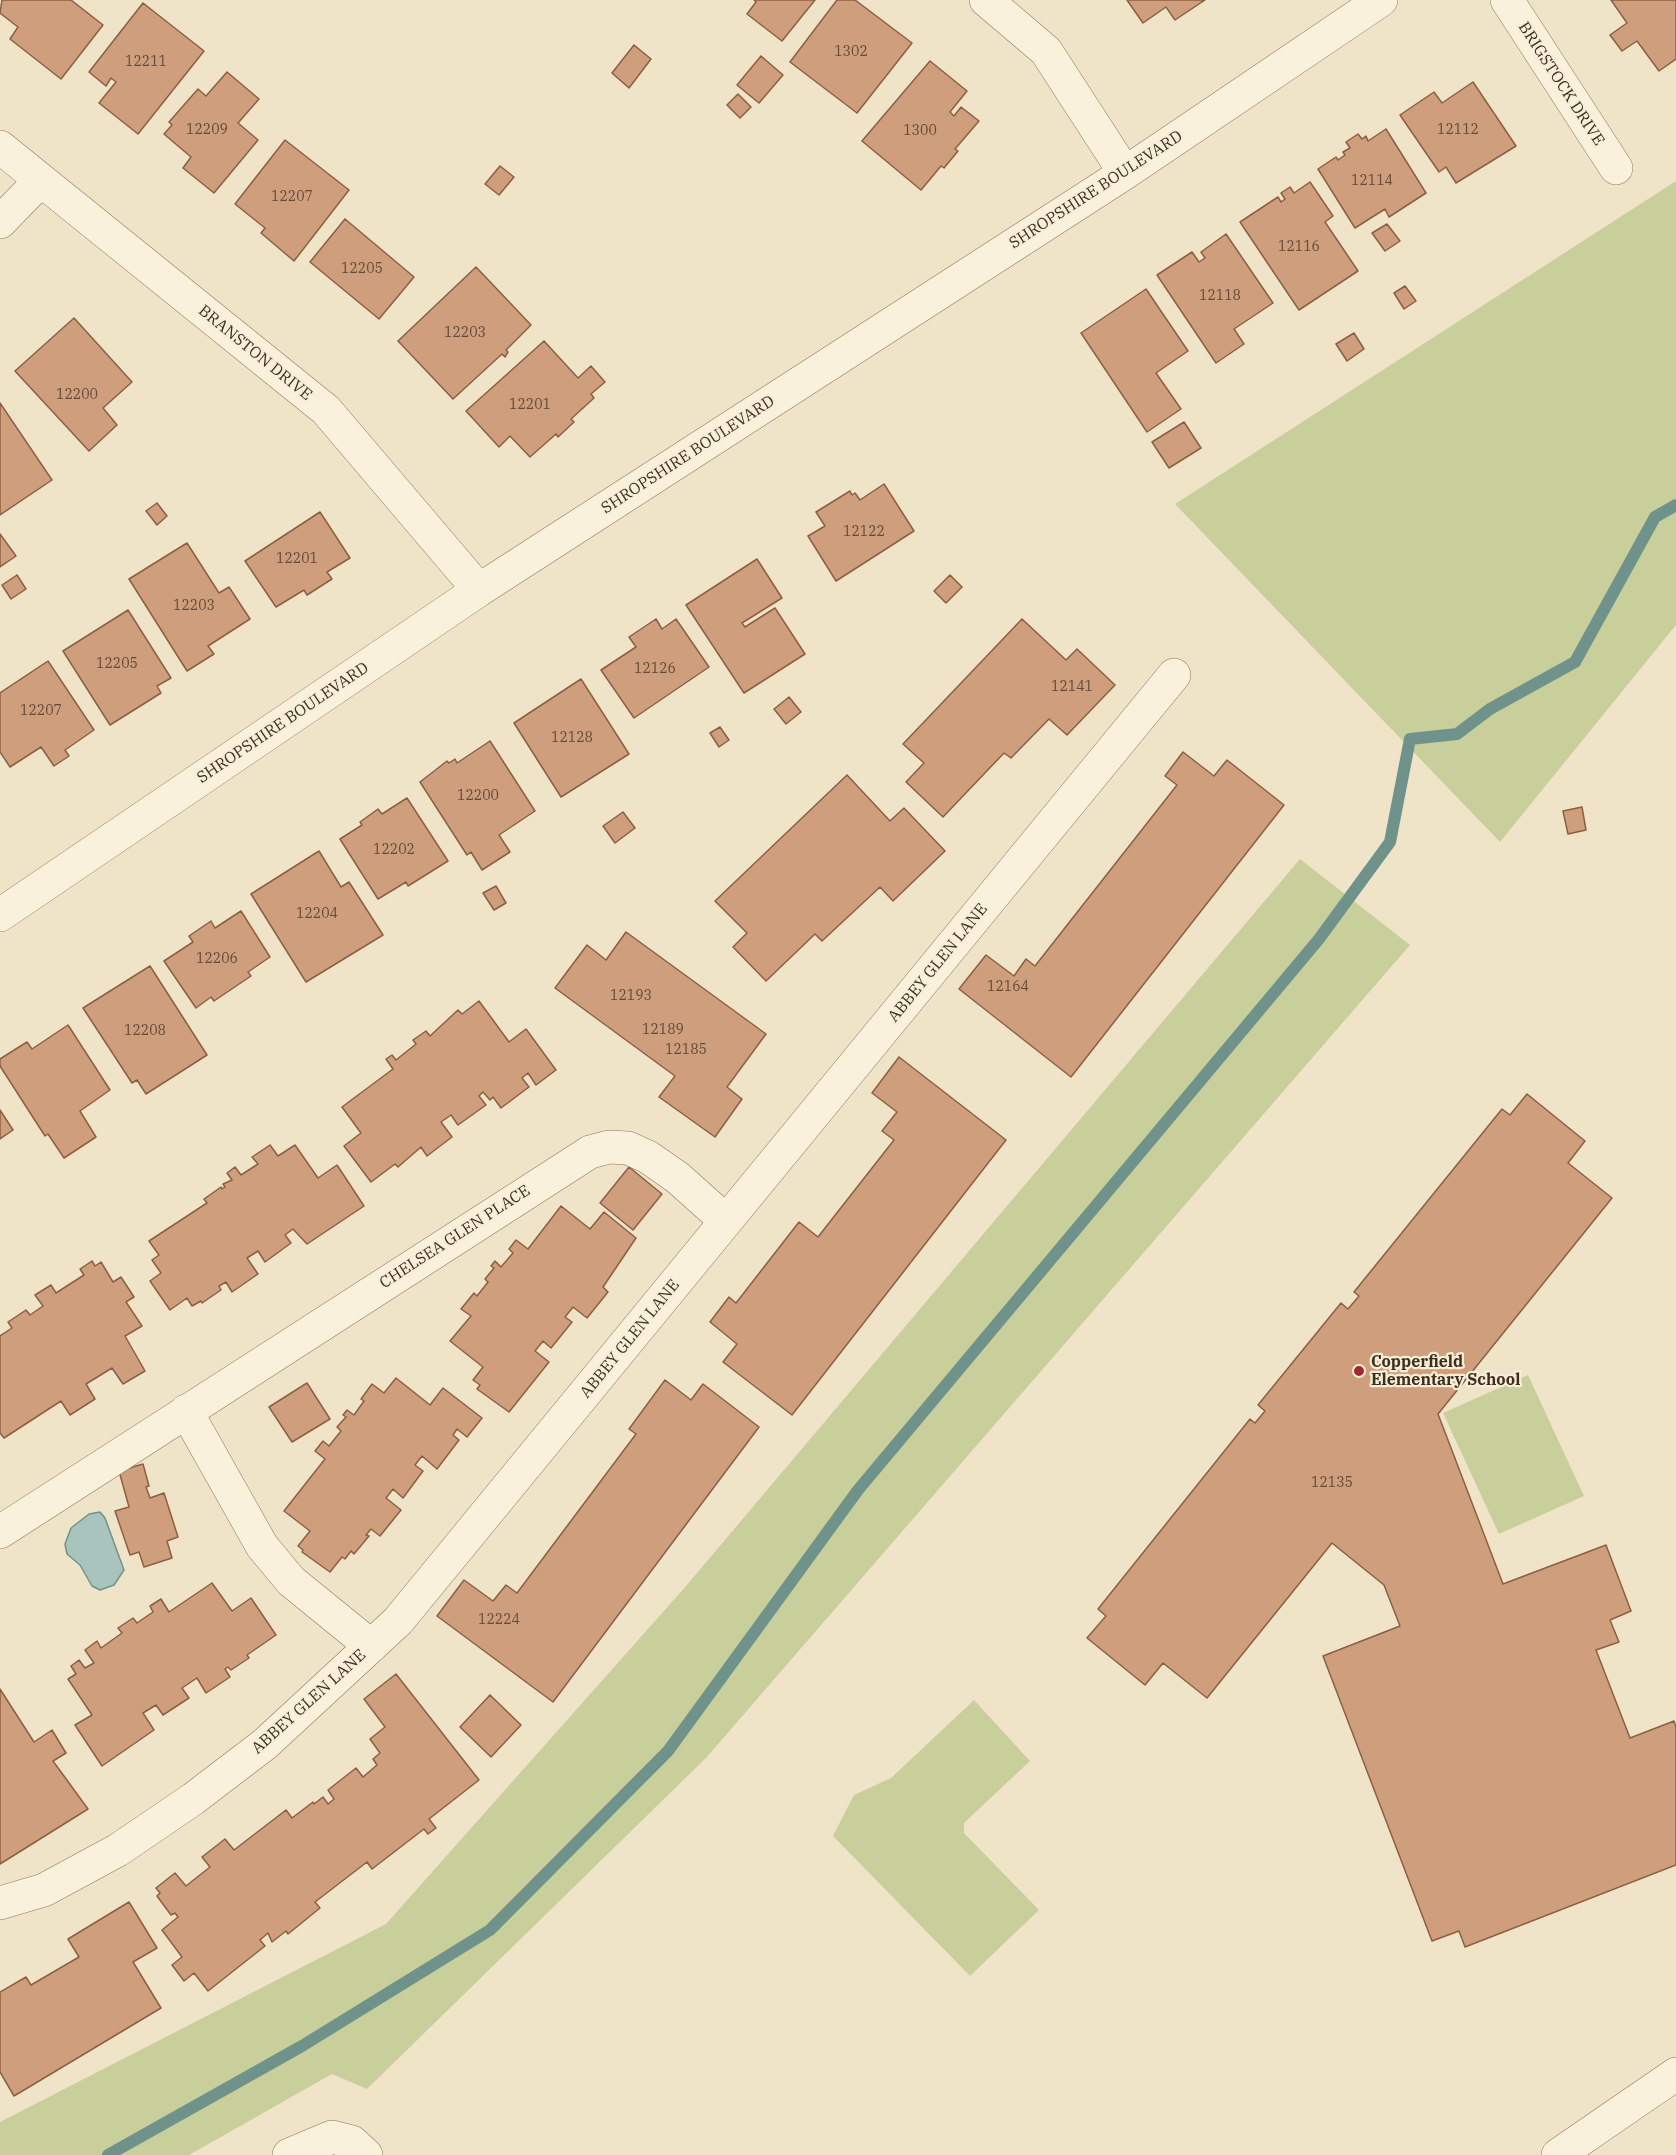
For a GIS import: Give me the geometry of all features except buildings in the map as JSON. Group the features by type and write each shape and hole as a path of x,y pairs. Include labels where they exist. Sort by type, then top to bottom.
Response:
{"street":[{"path":"986,0 1046,51 1125,173"},
{"name":"SHROPSHIRE BOULEVARD","path":"0,915 479,590 1125,173 1380,0"},
{"name":"BRIGSTOCK DRIVE","path":"1507,0 1616,168"},
{"name":"BRANSTON DRIVE","path":"0,147 326,410 479,590"},
{"path":"0,222 41,180"},
{"name":"ABBEY GLEN LANE","path":"0,1903 54,1885 118,1850 193,1799 265,1744 398,1621 1174,675"},
{"name":"CHELSEA GLEN PLACE","path":"0,1532 590,1152 609,1147 628,1148 648,1157 678,1178 726,1221"},
{"path":"186,1411 262,1546 291,1581 371,1646"},
{"path":"1558,2155 1676,2074"},
{"path":"289,2155 332,2137 352,2142 366,2155"}],"green space":[{"path":"1676,181 1676,625 1500,842 1175,504"},
{"path":"1300,859 1410,945 706,1758 367,2089 332,2074 189,2155 0,2155 0,2122 386,1924 686,1586"},
{"path":"1528,1375 1584,1496 1499,1534 1443,1413"},
{"path":"974,1700 1030,1761 964,1823 964,1833 1039,1910 970,1976 833,1836 854,1795 891,1778"}],"water":[{"path":"100,1512 105,1518 124,1570 114,1585 100,1590 92,1586 80,1565 67,1554 65,1544 71,1528 89,1514"}],"waterway":[{"path":"108,2155 302,2046 490,1930 668,1751 858,1490 1319,939 1390,842 1410,739 1457,734 1490,709 1575,662 1655,517 1676,505"}],"place":[{"name":"Copperfield Elementary School","path":"1359,1371"}]}
